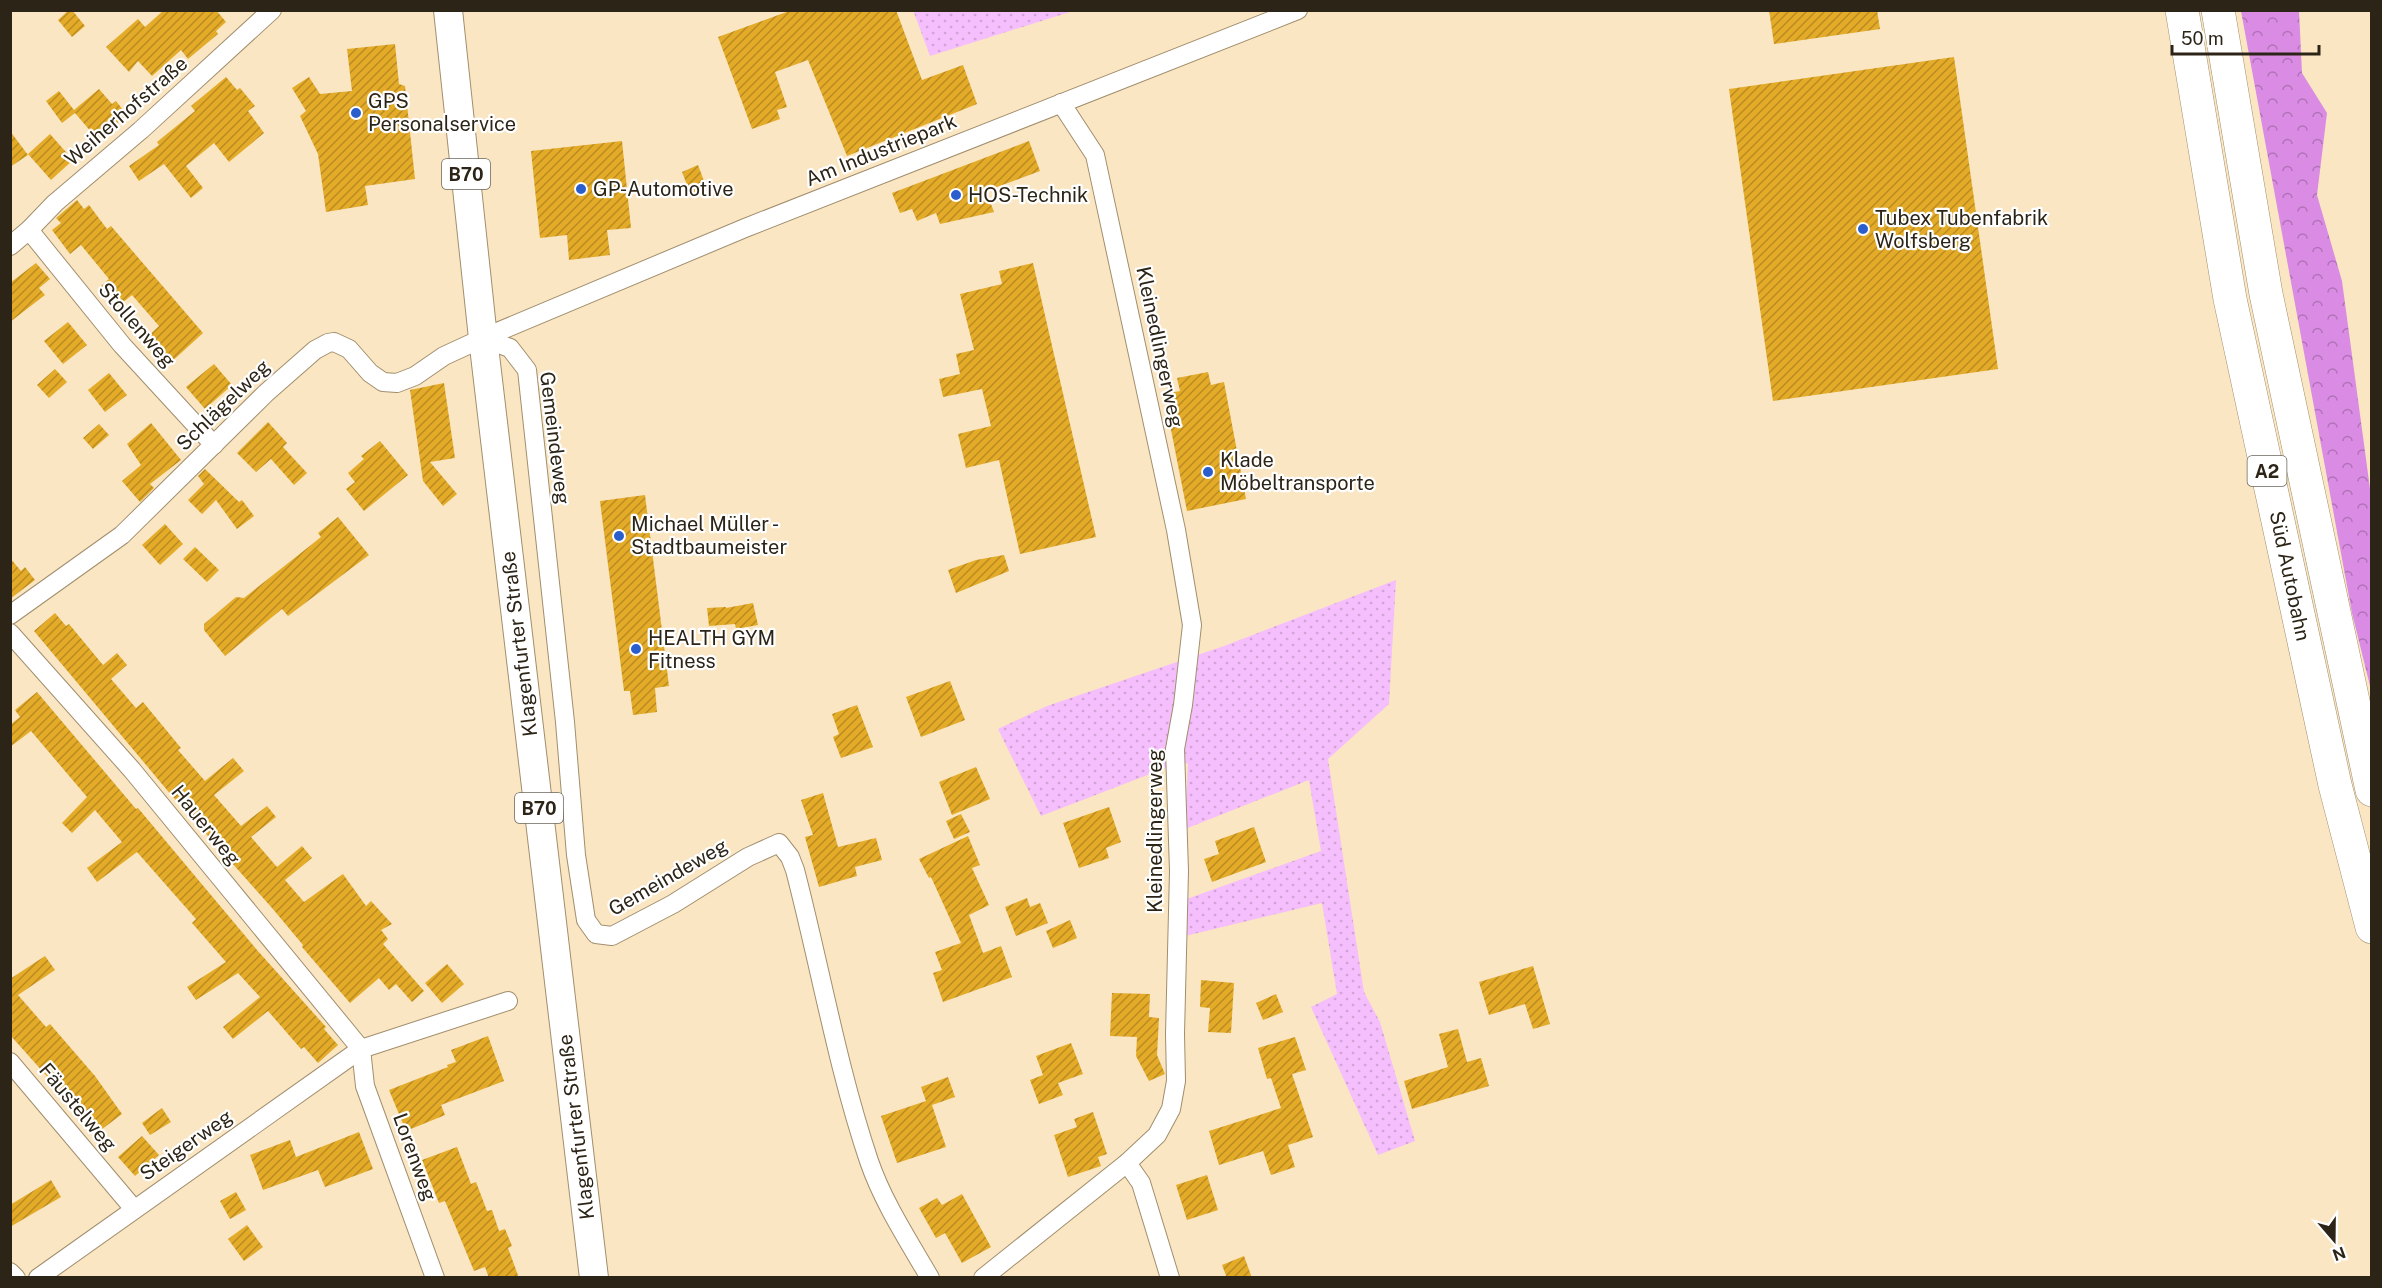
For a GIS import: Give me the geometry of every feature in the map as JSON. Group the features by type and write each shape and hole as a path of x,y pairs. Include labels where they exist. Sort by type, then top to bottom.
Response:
{"highway":[{"name":"Süd Autobahn","path":"2182,10 2230,299 2334,785 2372,927"},
{"name":"Süd Autobahn","path":"2218,10 2266,294 2372,790"}],"main road":[{"name":"Klagenfurter Straße","path":"448,10 483,338 594,1278"}],"street":[{"name":"Weiherhofstraße","path":"10,246 29,230 55,202 132,138 272,10"},
{"name":"Am Industriepark","path":"483,338 744,228 1298,10"},
{"name":"Kleinedlingerweg","path":"983,1278 1127,1163 1157,1135 1171,1109 1176,1081 1179,871 1175,749 1192,625 1176,530 1095,155 1061,103"},
{"name":"Stollenweg","path":"29,230 122,345 214,445"},
{"name":"Schlägelweg","path":"10,615 122,535 266,393 315,350 334,342 349,349 370,374 383,382 397,383 415,376 444,356 483,338"},
{"name":"Gemeindeweg","path":"483,338 510,348 527,370 565,722 576,855 586,920 596,934 612,936 673,904 748,856 779,843 790,857 795,870 843,1070 869,1162 893,1214 930,1278"},
{"name":"Hauerweg","path":"10,633 132,770 361,1049"},
{"name":"Steigerweg","path":"38,1278 361,1049 508,1000"},
{"name":"Lorenweg","path":"361,1049 364,1086 435,1278"},
{"name":"Fäustelweg","path":"10,1062 134,1209"},
{"path":"1127,1163 1141,1183 1170,1278"},
{"path":"10,1272 16,1278"}],"shaded area":[{"path":"913,10 1073,10 1073,11 930,56"},
{"path":"1396,580 1389,704 1328,759 1364,992 1380,1022 1415,1141 1378,1155 1311,1007 1337,994 1322,903 1181,937 1181,901 1321,851 1309,780 1185,829 1188,763 1163,769 1041,816 998,729 1047,706 1224,646"}],"green space":[{"path":"2241,11 2299,11 2302,73 2327,113 2317,195 2342,281 2371,496 2371,690 2352,613"}],"building":[{"path":"72,10 85,26 72,37 58,20"},
{"path":"164,10 216,10 226,22 216,31 218,34 188,59 181,50 152,76 138,61 129,72 106,47 138,19 145,27"},
{"path":"792,10 896,10 922,80 963,65 977,104 847,156 808,60 775,72 787,107 777,110 780,119 752,129 718,37"},
{"path":"1769,10 1877,10 1880,29 1774,44"},
{"name":"GPS Personalservice","path":"395,44 399,84 405,86 415,179 365,186 368,205 326,212 318,154 300,116 306,111 292,88 309,77 320,94 352,91 347,49"},
{"name":"Tubex Tubenfabrik Wolfsberg","path":"1954,57 1998,369 1773,401 1729,89"},
{"path":"226,77 237,90 240,88 255,106 248,111 264,133 229,162 214,143 186,166 203,188 191,198 164,164 139,181 129,166 159,145 157,142 195,111 191,106"},
{"path":"99,89 112,104 116,101 127,115 98,140 75,113 62,123 46,101 59,91 74,110"},
{"path":"10,131 28,155 10,167"},
{"path":"50,134 73,160 51,180 28,154"},
{"name":"GP-Automotive","path":"622,141 631,228 607,230 610,255 569,260 567,235 540,238 531,151"},
{"path":"1029,141 1040,171 986,191 994,212 940,224 936,213 917,221 912,209 900,213 892,193"},
{"path":"698,165 707,189 691,195 682,172"},
{"path":"77,200 84,209 89,205 107,229 111,226 203,333 168,365 144,340 159,326 132,295 117,307 100,287 109,279 81,245 70,254 52,230 61,223 56,218"},
{"path":"36,263 50,279 39,288 45,295 10,322 10,283"},
{"path":"1033,263 1096,537 1020,554 999,460 966,468 958,434 991,426 982,389 943,397 939,379 960,374 956,354 974,350 960,294 1002,284 999,271"},
{"path":"68,322 87,345 63,364 44,341"},
{"path":"214,364 232,385 205,409 186,387"},
{"path":"55,369 67,382 49,398 37,385"},
{"path":"1208,372 1211,385 1224,382 1246,499 1187,511 1164,394 1180,391 1177,378"},
{"path":"109,373 127,395 105,412 88,390"},
{"path":"444,383 455,458 430,462 457,494 443,506 423,481 410,390"},
{"path":"268,422 287,443 283,447 307,473 294,485 271,459 256,472 237,453"},
{"path":"151,423 181,460 150,484 154,488 140,502 122,481 141,465 127,444"},
{"path":"99,424 109,435 93,449 83,438"},
{"path":"380,441 408,475 364,511 346,489 355,482 348,473 364,459 361,456"},
{"path":"205,469 239,502 242,500 254,516 237,529 216,500 202,514 188,500 204,484 198,476"},
{"path":"645,495 669,686 655,688 657,712 633,715 630,691 624,691 600,501"},
{"path":"338,517 369,555 288,616 282,609 225,656 204,630 204,624 236,597 244,598 311,545 321,537 318,533"},
{"path":"165,524 183,544 160,565 142,545"},
{"path":"195,547 219,570 207,582 183,559"},
{"path":"1004,555 1009,571 956,593 948,570 976,560"},
{"path":"10,558 21,571 25,567 35,580 10,599"},
{"path":"753,603 758,625 736,629 735,624 709,626 707,608 726,608"},
{"path":"55,613 66,626 69,624 103,665 117,653 127,665 111,679 136,708 143,702 181,748 178,750 205,781 233,758 244,771 214,795 241,826 267,806 276,817 251,837 277,867 302,846 312,858 285,880 304,902 343,874 366,906 371,901 392,924 381,930 388,939 383,944 424,991 412,1002 396,984 389,990 379,978 350,1003 272,908 167,790 34,631"},
{"path":"950,681 965,720 921,737 906,697"},
{"path":"37,692 257,950 326,1027 324,1029 338,1045 318,1063 304,1047 301,1049 268,1011 233,1039 223,1027 260,997 238,973 196,1000 187,987 226,962 192,923 196,919 137,852 97,882 87,868 122,842 95,810 72,833 62,823 87,797 31,731 10,747 10,725 20,717 15,710"},
{"path":"857,705 873,747 841,758 833,737 839,734 832,714"},
{"path":"976,767 990,799 952,815 939,782"},
{"path":"823,793 838,847 876,838 882,860 855,867 857,876 819,887 805,837 813,835 801,800"},
{"path":"1109,807 1121,842 1106,848 1109,858 1079,868 1063,823"},
{"path":"961,814 970,832 954,839 946,821"},
{"path":"1254,827 1266,862 1212,882 1204,859 1219,854 1215,841"},
{"path":"968,836 980,865 972,868 989,905 969,915 983,953 1001,946 1012,977 943,1002 933,973 942,970 935,952 961,943 931,877 929,878 919,859"},
{"path":"1027,898 1030,907 1040,903 1048,923 1016,936 1005,907"},
{"path":"1070,920 1077,938 1053,948 1046,931"},
{"path":"45,956 55,970 18,995 46,1027 50,1024 95,1076 122,1114 97,1133 63,1091 61,1092 10,1035 10,979"},
{"path":"447,964 464,984 442,1003 425,983"},
{"path":"1533,966 1550,1024 1533,1029 1525,1004 1489,1015 1479,982"},
{"path":"1201,980 1234,983 1231,1033 1208,1032 1210,1008 1200,1007"},
{"path":"1112,993 1150,994 1149,1017 1159,1018 1157,1055 1165,1074 1149,1081 1136,1056 1137,1037 1110,1036"},
{"path":"1276,994 1283,1012 1263,1020 1256,1003"},
{"path":"1458,1029 1467,1062 1481,1058 1489,1086 1412,1109 1404,1081 1448,1067 1439,1034"},
{"path":"488,1036 504,1081 441,1105 445,1115 406,1131 389,1090 448,1067 447,1065 456,1062 451,1050"},
{"path":"1295,1037 1306,1070 1292,1074 1313,1137 1288,1145 1295,1167 1271,1175 1263,1151 1219,1165 1209,1131 1281,1108 1271,1078 1267,1079 1258,1048"},
{"path":"1071,1043 1083,1074 1058,1083 1063,1095 1039,1104 1030,1080 1043,1075 1036,1056"},
{"path":"948,1077 955,1097 932,1105 946,1147 897,1163 881,1116 926,1101 921,1087"},
{"path":"162,1108 171,1122 150,1135 142,1123"},
{"path":"1093,1112 1107,1154 1098,1157 1101,1166 1068,1177 1054,1135 1077,1127 1074,1119"},
{"path":"359,1132 373,1169 325,1187 318,1170 263,1190 250,1155 290,1140 296,1157"},
{"path":"142,1136 159,1155 135,1176 118,1157"},
{"path":"457,1147 471,1184 476,1182 487,1211 492,1210 499,1231 505,1229 512,1246 508,1248 519,1278 489,1278 485,1267 474,1271 445,1201 439,1203 422,1160"},
{"path":"1207,1175 1218,1210 1187,1220 1176,1185"},
{"path":"51,1180 61,1197 10,1227 10,1205"},
{"path":"236,1192 246,1210 230,1219 220,1201"},
{"path":"962,1194 991,1247 962,1263 945,1233 936,1238 919,1208 937,1198 942,1205"},
{"path":"247,1225 263,1247 244,1261 228,1239"},
{"path":"1244,1256 1252,1278 1227,1278 1222,1265"}],"place":[{"name":"GPS Personalservice","path":"356,113"},
{"name":"GP-Automotive","path":"581,189"},
{"name":"HOS-Technik","path":"956,195"},
{"name":"Tubex Tubenfabrik Wolfsberg","path":"1863,229"},
{"name":"Klade Möbeltransporte","path":"1208,472"},
{"name":"Michael Müller - Stadtbaumeister","path":"619,536"},
{"name":"HEALTH GYM Fitness","path":"636,649"}]}
